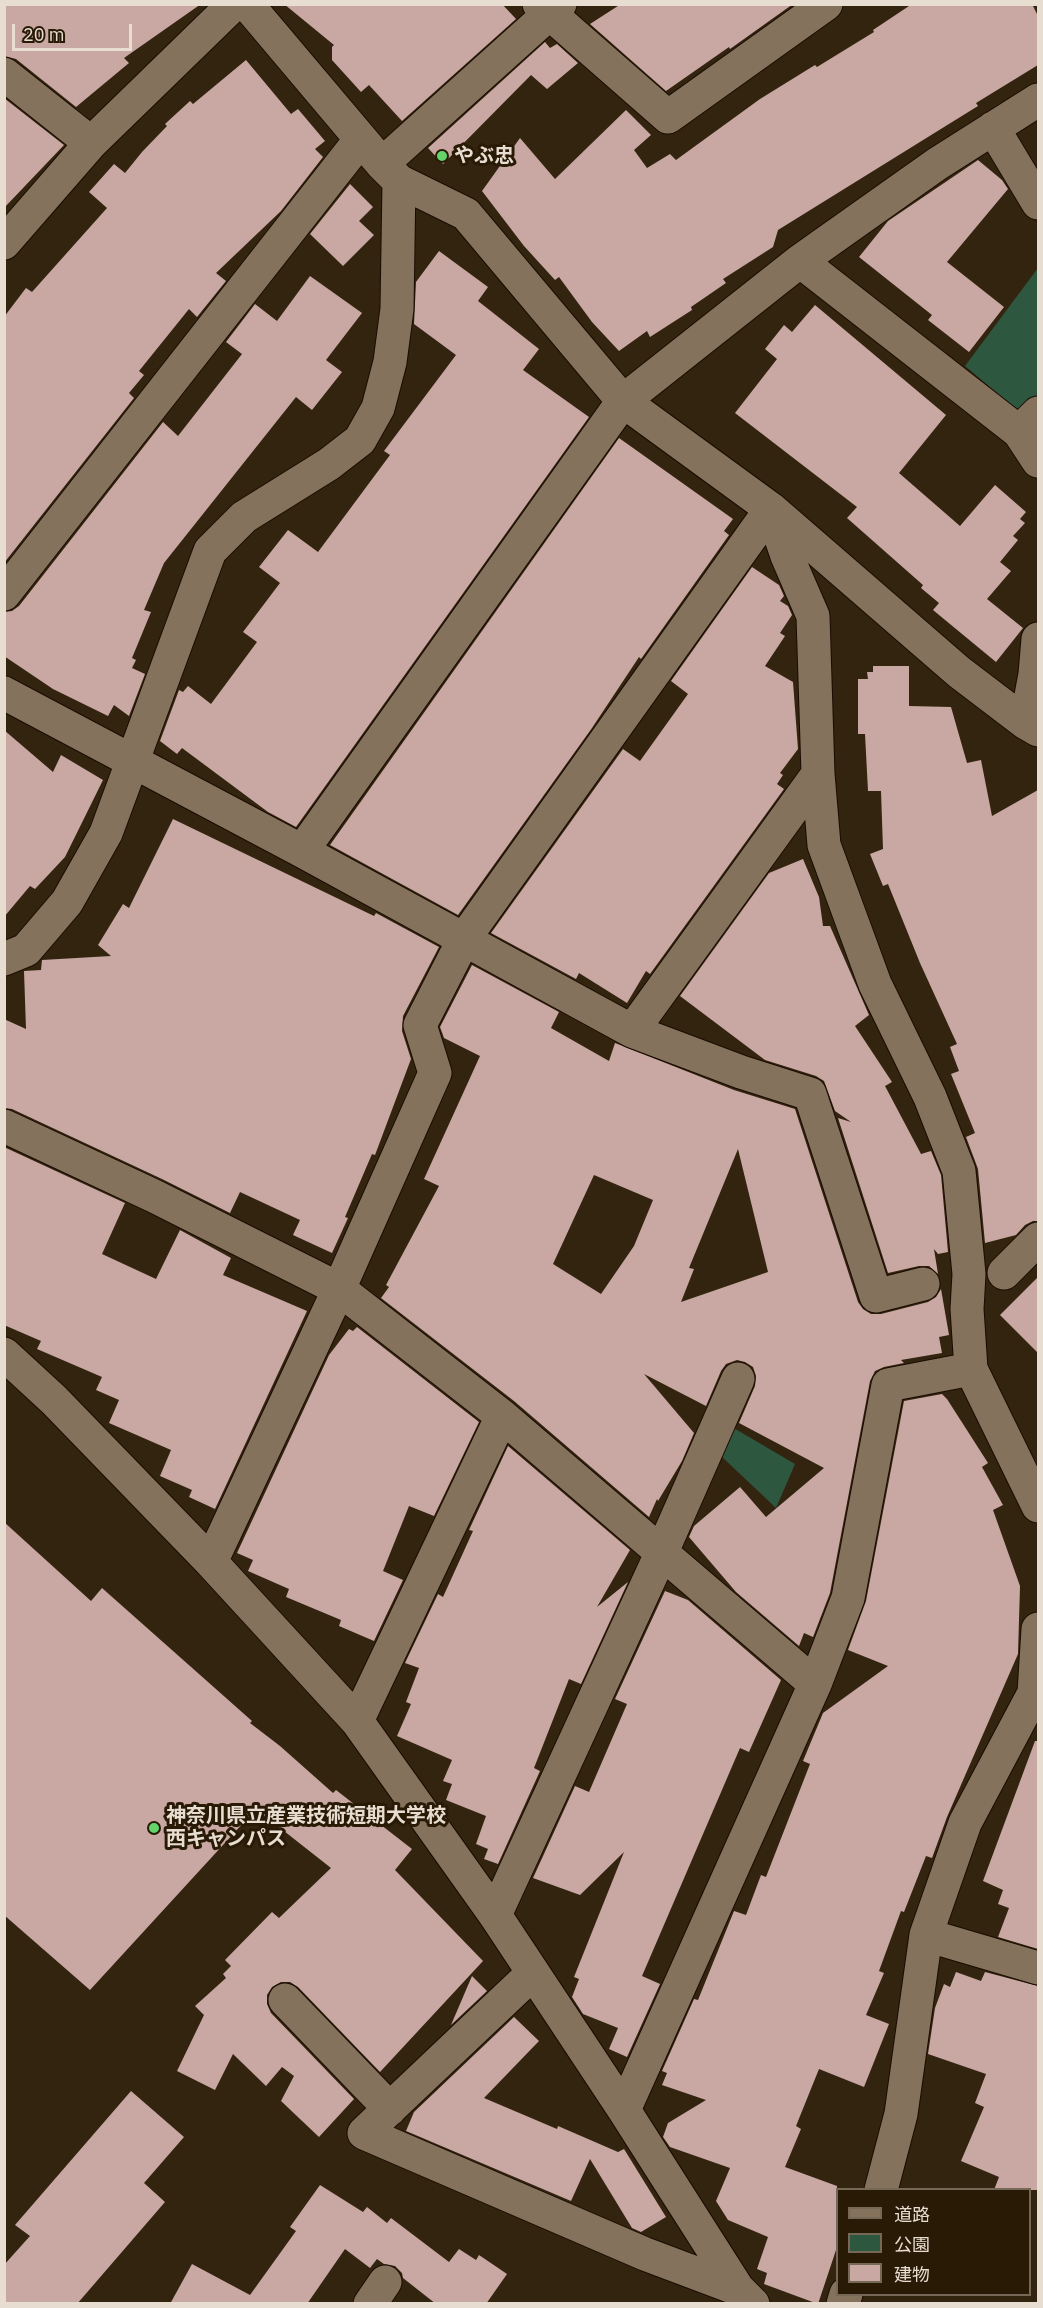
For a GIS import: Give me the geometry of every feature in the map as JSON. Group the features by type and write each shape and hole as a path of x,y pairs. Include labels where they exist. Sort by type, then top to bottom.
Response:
{"street":[{"path":"4,243 91,143 234,4"},
{"path":"247,4 390,173 466,214 623,401 771,508 959,672 1032,726"},
{"path":"4,959 26,950 67,902 106,833 210,551 244,517 329,464 360,440 378,408 390,362 397,309 390,173 549,8 668,117 826,4"},
{"path":"4,74 91,143"},
{"path":"302,851 623,401 800,261 993,128 1038,100"},
{"path":"993,128 1038,203"},
{"path":"4,594 361,139"},
{"path":"800,261 1029,422 1038,461"},
{"path":"771,508 787,556 813,616 818,774 824,845 875,984 930,1097 959,1171 971,1369 1038,1506"},
{"path":"211,1562 339,1289 435,1073 420,1025 464,939 771,508"},
{"path":"1032,726 1038,639"},
{"path":"4,693 302,851 632,1031 741,1072 810,1094 876,1296 966,1285 1038,1239"},
{"path":"632,1031 818,774"},
{"path":"4,1126 154,1196 339,1289 502,1416 815,1684"},
{"path":"4,1354 54,1400 211,1562 357,1721 495,1915 746,2296"},
{"path":"624,2110 815,1684 848,1598 888,1385 971,1369"},
{"path":"495,1915 661,1554 738,1379"},
{"path":"357,1721 502,1416"},
{"path":"882,2188 901,2114 926,1935 965,1823 1036,1697 1038,1629"},
{"path":"926,1935 1038,1968"},
{"path":"533,1973 364,2133 746,2296"},
{"path":"285,2000 390,2109"}],"green space":[{"path":"1038,268 1038,394 1022,414 965,366"},
{"path":"732,1427 795,1464 776,1508 720,1455"}],"building":[{"path":"4,4 201,4 124,58 129,63 76,107 16,59 4,56"},
{"path":"284,4 502,4 516,19 402,121 369,85 361,92 332,60 334,45"},
{"path":"621,4 793,4 666,91 590,24"},
{"path":"912,4 1032,4 1038,16 1038,65 976,103 978,106 778,230 773,247 723,279 726,283 691,307 692,310 650,337 647,331 619,351 592,322 559,277 555,280 524,246 482,191 520,138 555,179 626,110 651,135 634,150 647,168 670,154 676,160 760,99 874,32 873,30"},
{"path":"545,42 550,48 557,44 578,63 547,89 531,75 443,164 428,148"},
{"path":"246,60 291,114 298,109 325,141 315,149 323,157 281,211 216,273 226,281 197,317 189,309 139,371 144,375 129,393 134,398 4,563 4,317 26,288 32,292 107,208 89,192 114,164 125,173 167,126 165,124 190,101 193,104"},
{"path":"4,98 64,145 4,208"},
{"path":"978,160 1002,180 1008,189 947,262 1004,307 969,352 928,320 932,315 859,257 888,221"},
{"path":"350,184 373,207 359,221 374,235 343,266 310,234"},
{"path":"439,251 488,287 478,301 539,349 523,370 589,417 296,827 268,812 182,748 177,754 160,741 179,690 183,692 188,686 211,704 257,642 243,632 280,583 259,567 288,530 318,552 390,455 384,451 456,355 414,324 416,282"},
{"path":"310,276 362,313 326,360 342,372 312,410 296,397 164,563 144,610 151,612 132,658 136,660 132,668 145,674 129,716 114,705 108,716 53,689 4,656 4,612 12,611 19,606 163,422 178,436 242,354 226,342 255,304 277,321"},
{"path":"815,305 946,415 899,473 960,526 995,485 1026,512 1020,519 1025,523 1013,536 1018,540 1000,562 1011,571 987,599 1023,628 996,662 933,610 939,603 921,588 923,585 847,518 857,507 735,413 777,359 765,349 784,325 792,332"},
{"path":"619,438 733,519 724,531 729,535 641,659 639,657 592,728 458,915 330,845"},
{"path":"752,567 779,585 784,596 780,601 788,606 792,615 780,633 785,636 765,666 793,682 798,749 780,773 783,775 777,784 784,789 650,974 646,971 627,1003 579,973 576,979 491,933 623,749 640,761 688,694 671,681"},
{"path":"873,666 909,666 909,706 951,707 967,763 981,760 992,816 1038,790 1038,1221 1025,1225 1016,1235 985,1243 978,1169 966,1137 975,1133 951,1074 959,1071 950,1047 957,1044 920,963 888,884 883,886 870,854 883,849 881,791 868,791 865,734 858,734 858,679 868,679 867,672 873,672"},
{"path":"4,730 53,772 61,755 103,780 65,857 35,889 30,886 4,917"},
{"path":"173,819 374,916 376,913 439,947 403,1016 402,1031 411,1059 375,1155 372,1154 332,1253 293,1235 300,1220 240,1192 230,1213 12,1109 4,1108 4,1019 26,1029 24,971 41,970 42,960 111,956 98,945 123,904 129,908"},
{"path":"803,859 819,897 823,926 830,926 869,1015 855,1026 892,1082 885,1086 921,1154 931,1151 941,1175 948,1252 938,1254 934,1249 938,1274 929,1266 888,1273 838,1118 851,1122 835,1111 824,1081 816,1076 765,1060 680,996 769,873"},
{"path":"472,965 559,1012 551,1028 609,1061 615,1043 734,1090 795,1109 858,1302 863,1309 871,1314 881,1314 928,1302 936,1297 941,1289 949,1335 939,1337 942,1353 901,1360 904,1363 875,1371 870,1381 830,1593 813,1637 804,1633 799,1646 736,1592 689,1537 694,1526 740,1487 766,1517 824,1468 739,1423 755,1386 756,1376 753,1367 737,1360 726,1364 706,1406 644,1374 694,1433 682,1461 658,1501 657,1499 649,1517 514,1401 381,1298 389,1287 386,1285 439,1186 424,1179 480,1056 444,1038 440,1027","holes":["738,1149 768,1272 681,1302 694,1269 689,1268","594,1175 653,1200 634,1246 601,1294 553,1264"]},
{"path":"4,1147 125,1203 102,1254 156,1279 180,1230 231,1258 223,1275 307,1311 215,1509 189,1497 192,1490 160,1476 171,1450 109,1423 119,1400 96,1390 102,1377 37,1349 41,1341 4,1325"},
{"path":"1038,1277 1038,1353 1000,1315"},
{"path":"357,1327 479,1422 434,1516 409,1506 383,1571 403,1580 374,1641 339,1626 341,1620 286,1597 289,1589 248,1571 253,1560 237,1553 329,1355 349,1329 353,1331"},
{"path":"942,1394 988,1463 982,1467 1003,1505 993,1510 1020,1586 1018,1654 947,1817 932,1858 926,1856 904,1912 901,1911 879,1971 884,1973 866,2015 889,2024 864,2087 819,2069 796,2126 801,2129 785,2167 837,2186 836,2250 818,2304 764,2284 767,2273 757,2269 768,2237 728,2220 716,2201 730,2168 670,2147 663,2137 668,2123 706,2100 662,2085 667,2073 662,2071 694,1999 698,2000 734,1911 746,1915 761,1875 766,1877 810,1764 803,1761 823,1713 888,1666 848,1650 866,1601 904,1401"},
{"path":"508,1446 630,1550 597,1607 628,1582 581,1684 569,1679 534,1768 540,1771 498,1864 484,1859 488,1849 476,1844 486,1816 446,1800 452,1784 443,1781 452,1760 397,1736 411,1704 406,1702 419,1668 405,1663 438,1594 443,1597 473,1531 469,1530"},
{"path":"4,1522 91,1601 102,1588 252,1721 250,1723 333,1793 336,1790 412,1849 395,1870 483,1961 380,2072 298,1987 290,1982 281,1982 272,1987 267,1995 267,2004 271,2013 354,2099 319,2137 281,2101 294,2076 282,2067 266,2086 233,2054 215,2090 177,2071 204,2015 195,2006 226,1978 223,1974 231,1966 225,1960 272,1912 279,1918 331,1868 256,1809 90,1990 4,1915"},
{"path":"665,1591 688,1600 781,1680 749,1752 740,1748 642,1976 660,1984 627,2057 609,2049 618,2028 583,2014 572,1997 579,1979 574,1977 624,1852 580,1895 533,1878 575,1786 589,1792 627,1704 615,1699"},
{"path":"1035,1741 1038,1741 1038,1949 998,1937 1009,1908 998,1904 1003,1890 983,1881"},
{"path":"956,1972 981,1981 985,1972 1038,1986 1038,2190 995,2188 999,2177 961,2161 984,2107 975,2103 986,2074 928,2054 935,2008 944,1984 950,1987"},
{"path":"472,1976 487,1991 451,2025"},
{"path":"514,2017 539,2041 484,2098 618,2152 624,2149 666,2217 641,2232 632,2228 590,2159 571,2201 406,2131 414,2112"},
{"path":"131,2091 184,2137 144,2183 165,2202 77,2304 4,2304 4,2265 30,2236 15,2225"},
{"path":"320,2185 363,2212 367,2207 387,2223 391,2218 449,2262 459,2249 476,2260 479,2255 507,2274 486,2304 436,2304 403,2278 402,2273 395,2266 384,2264 377,2259 370,2268 345,2249 307,2304 170,2304 192,2264 250,2295 296,2231 290,2227"}],"place":[{"name":"やぶ忠","path":"442,156"},
{"name":"神奈川県立産業技術短期大学校 西キャンパス","path":"154,1828"}]}
